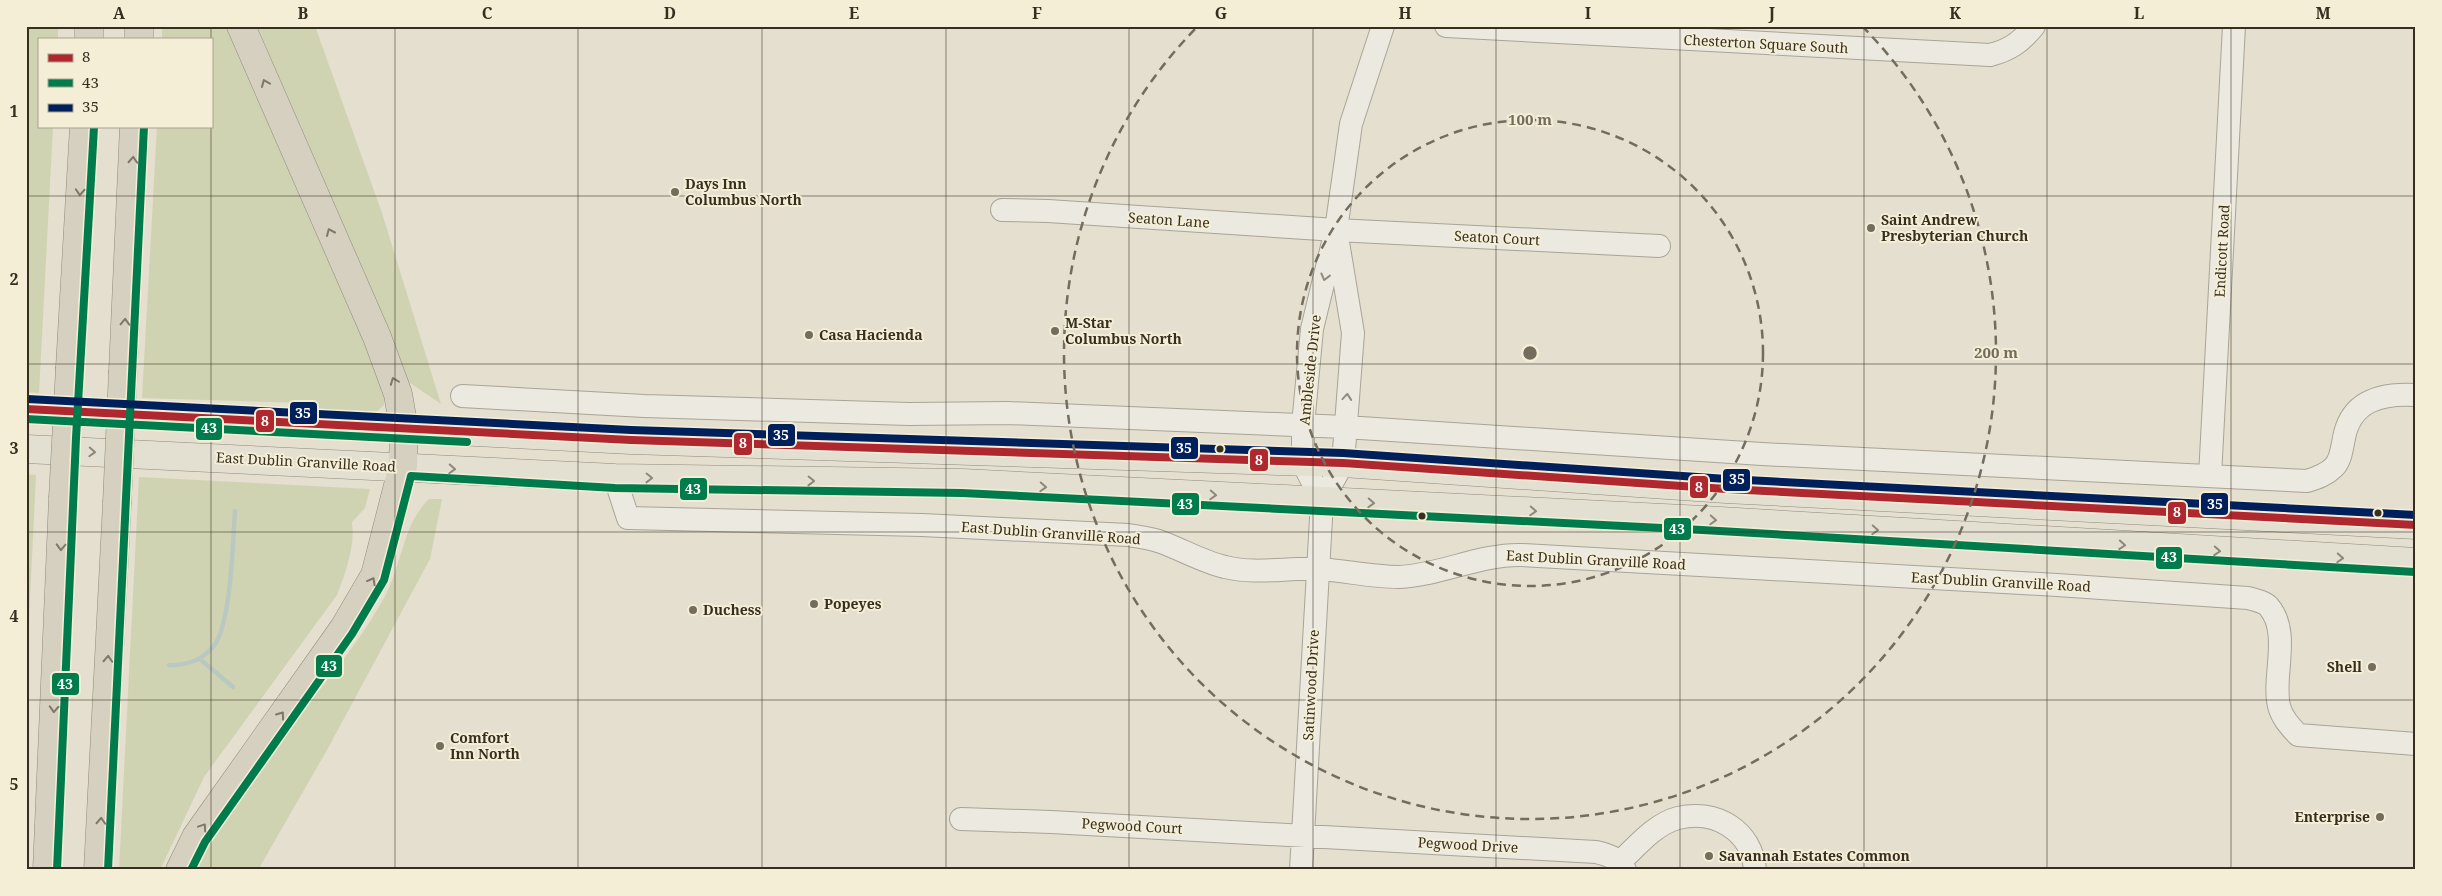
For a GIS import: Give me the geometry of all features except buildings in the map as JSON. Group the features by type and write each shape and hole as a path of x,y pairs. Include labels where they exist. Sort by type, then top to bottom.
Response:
{"highway":[{"path":"180,870 196,836 344,628 375,575 403,466 404,429 398,394 377,337 241,26"},
{"path":"47,870 63,498 84,128"},
{"path":"98,870 134,128"}],"main road":[{"path":"26,409 404,429 910,449 1343,463 1726,489 2416,525"},
{"name":"East Dublin Granville Road","path":"26,449 403,466 616,478 962,483 1703,520 2416,562"}],"street":[{"name":"Ambleside Drive","path":"1322,501 1303,463 1303,425 1312,329 1336,230 1351,124 1383,26"},
{"name":"Chesterton Square South","path":"1446,26 1990,55 2008,51 2028,33"},
{"name":"Endicott Road","path":"2210,476 2234,26"},
{"name":"Seaton Lane","path":"1002,210 1048,211 1336,230"},
{"name":"Ambleside Drive","path":"1322,501 1343,463 1353,333 1336,230"},
{"name":"Seaton Court","path":"1336,230 1659,246"},
{"path":"462,396 644,406 909,414 1008,413 1303,425 1762,454 2307,481 2320,478 2336,466 2342,450 2346,428 2356,411 2372,399 2394,394 2416,395"},
{"path":"909,414 910,449"},
{"name":"East Dublin Granville Road","path":"616,478 628,518 922,525 1128,535 1160,542 1226,568 1318,569 1374,577 1402,576 1432,573 1487,557 1522,555 2057,585 2248,598 2268,606 2276,619 2280,636 2278,705 2284,719 2298,734 2416,744"},
{"name":"Satinwood Drive","path":"1301,870 1322,501"},
{"path":"1623,866 1652,832 1677,818 1706,815 1728,823 1745,839 1754,861 1755,870"},
{"name":"Pegwood Court","path":"962,819 1303,835"},
{"name":"Pegwood Drive","path":"1303,835 1596,852 1610,855 1623,866"}],"green space":[{"path":"26,26 58,26 58,38 38,38 38,128 53,128 39,393 26,392"},
{"path":"162,26 234,26 385,387 384,405 377,411 320,410 304,403 142,398 157,128 212,128 212,38 162,38"},
{"path":"257,26 315,26 382,213 441,404 407,381"},
{"path":"26,474 36,475 26,682"},
{"path":"139,477 370,489 365,508 352,522 351,550 337,595 204,777 160,870 119,870"},
{"path":"429,499 442,499 430,559 327,750 258,870 195,870 221,822 239,794 351,649 368,624 390,586 413,521"}],"waterway":[{"path":"169,665 188,663 199,659 213,647 219,637 224,621 230,582 235,511"},
{"path":"200,659 233,687"}],"transit line":[{"name":"43","path":"57,870 76,438 94,128"},
{"name":"43","path":"108,870 144,128"},
{"name":"35","path":"27,399 631,430 1343,453 1727,479 2416,515"},
{"name":"8","path":"26,409 631,440 1343,463 1726,489 2416,525"},
{"name":"43","path":"26,419 467,442"},
{"name":"43","path":"191,870 205,842 352,634 384,580 411,476 615,488 962,493 1702,530 2415,572"}],"place":[{"name":"Days Inn Columbus North","path":"675,192"},
{"name":"Saint Andrew Presbyterian Church","path":"1871,228"},
{"name":"M-Star Columbus North","path":"1055,331"},
{"name":"Casa Hacienda","path":"809,335"},
{"name":"Popeyes","path":"814,604"},
{"name":"Duchess","path":"693,610"},
{"name":"Shell","path":"2372,667"},
{"name":"Comfort Inn North","path":"440,746"},
{"name":"Enterprise","path":"2380,817"},
{"name":"Savannah Estates Common","path":"1709,856"}]}
